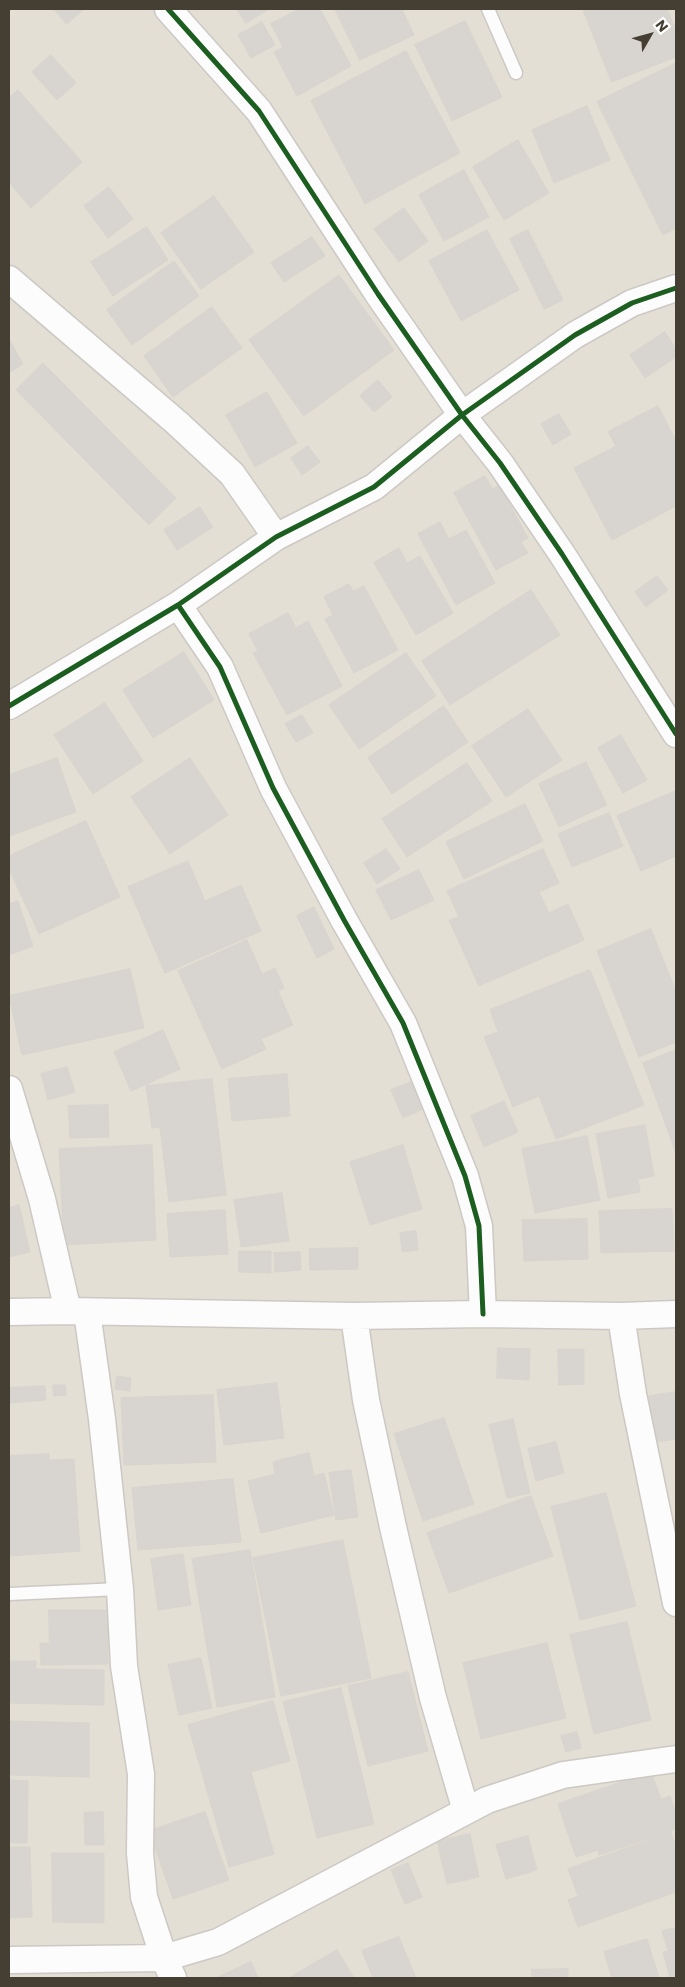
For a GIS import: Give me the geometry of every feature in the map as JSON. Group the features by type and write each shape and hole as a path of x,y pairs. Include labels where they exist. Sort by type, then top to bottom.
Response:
{"street":[{"path":"168,9 258,111 378,294 462,415 500,463 562,554 676,734"},
{"path":"9,279 176,422 232,474 276,537"},
{"path":"9,706 178,605 276,537 374,487 462,415 574,334 632,303 676,288"},
{"path":"178,605 220,667 273,788 403,1024 465,1176 479,1226 482,1314"},
{"path":"9,1089 78,1311 102,1420 120,1589 124,1666 141,1774 140,1853 144,1897 168,1968"},
{"path":"9,1312 78,1311 354,1316 482,1314 621,1316 676,1314"},
{"path":"354,1316 366,1400 393,1526 433,1698 466,1811"},
{"path":"621,1316 633,1394 676,1603"},
{"path":"9,1960 168,1968 487,1800 563,1775 676,1759"}],"lane":[{"path":"488,9 516,73"},
{"path":"9,1594 120,1589"}],"shaded area":[{"path":"9,9 676,9 676,1978 9,1978"}],"building":[{"path":"54,9 82,9 83,10 67,24"},
{"path":"237,9 269,9 246,23"},
{"path":"299,9 320,9 351,66 297,96 274,52 283,47 271,24"},
{"path":"335,9 402,9 414,35 360,60"},
{"path":"583,9 667,9 676,31 676,57 612,82"},
{"path":"465,21 502,97 452,121 415,45"},
{"path":"262,22 275,45 251,58 238,35"},
{"path":"406,51 460,153 365,204 311,101"},
{"path":"51,55 76,83 57,100 32,72"},
{"path":"676,63 676,228 663,235 597,102"},
{"path":"18,90 82,162 31,208 9,182 9,98"},
{"path":"587,106 610,160 554,183 532,130"},
{"path":"518,140 549,193 504,220 473,167"},
{"path":"464,170 489,217 444,241 419,195"},
{"path":"109,187 133,219 108,238 84,206"},
{"path":"214,196 254,252 201,289 161,233"},
{"path":"404,208 428,241 399,262 374,229"},
{"path":"147,227 168,260 113,296 91,262"},
{"path":"487,230 519,290 461,321 429,261"},
{"path":"528,230 563,300 544,309 510,239"},
{"path":"312,237 325,256 284,282 271,263"},
{"path":"174,261 199,296 132,345 107,310"},
{"path":"339,275 394,350 304,416 249,340"},
{"path":"212,307 242,348 173,397 144,356"},
{"path":"665,332 676,349 676,357 645,378 630,355"},
{"path":"9,339 23,364 9,373"},
{"path":"43,363 176,498 149,525 16,390"},
{"path":"378,380 392,397 374,412 360,396"},
{"path":"267,392 297,443 255,467 226,415"},
{"path":"658,406 676,441 676,506 612,540 574,468 616,446 608,432"},
{"path":"559,414 571,434 553,445 541,424"},
{"path":"308,446 320,462 302,475 291,458"},
{"path":"485,476 493,489 499,485 528,538 521,542 528,553 496,570 454,493"},
{"path":"200,507 213,527 177,550 164,530"},
{"path":"440,522 449,539 466,530 495,583 456,605 418,534"},
{"path":"399,548 407,563 420,556 453,613 416,635 374,563"},
{"path":"657,576 668,590 646,607 635,592"},
{"path":"349,584 353,591 364,586 398,650 354,673 325,619 333,615 324,597"},
{"path":"531,590 560,635 450,705 422,661"},
{"path":"288,613 296,628 308,621 342,686 287,715 253,653 258,651 249,634"},
{"path":"184,652 214,700 153,738 123,690"},
{"path":"406,653 436,696 359,749 329,705"},
{"path":"105,703 143,761 93,794 54,735"},
{"path":"444,706 468,742 392,794 368,758"},
{"path":"528,709 562,760 506,797 472,746"},
{"path":"302,715 313,733 296,742 285,724"},
{"path":"621,735 647,780 623,793 598,748"},
{"path":"57,758 76,812 9,836 9,775"},
{"path":"190,758 228,815 170,854 131,797"},
{"path":"586,762 607,805 559,827 539,784"},
{"path":"467,763 492,801 407,857 382,819"},
{"path":"676,791 676,856 641,871 617,816"},
{"path":"525,804 543,841 464,879 446,842"},
{"path":"609,813 623,846 572,867 558,834"},
{"path":"86,821 120,897 39,934 9,869 9,856"},
{"path":"386,849 400,869 377,884 364,863"},
{"path":"543,849 559,883 539,892 549,913 568,904 584,940 479,986 449,920 459,917 447,891"},
{"path":"188,861 205,901 241,885 261,931 165,973 128,887"},
{"path":"419,870 434,900 391,920 376,890"},
{"path":"18,901 33,946 9,955 9,904"},
{"path":"314,907 334,949 317,958 297,916"},
{"path":"651,929 676,992 676,1042 639,1057 597,951"},
{"path":"247,940 262,974 275,968 284,988 278,991 293,1025 261,1039 266,1049 222,1069 178,971"},
{"path":"130,969 144,1028 22,1055 9,996"},
{"path":"590,970 644,1105 556,1139 539,1096 513,1107 484,1037 498,1032 490,1010"},
{"path":"163,1030 180,1069 131,1091 114,1052"},
{"path":"676,1050 676,1153 643,1063"},
{"path":"67,1067 75,1092 48,1100 41,1074"},
{"path":"287,1074 290,1116 232,1121 228,1079"},
{"path":"212,1079 226,1195 169,1202 160,1127 152,1128 146,1086"},
{"path":"411,1082 423,1109 403,1118 391,1090"},
{"path":"504,1101 518,1132 484,1147 471,1116"},
{"path":"108,1105 109,1137 70,1138 68,1106"},
{"path":"645,1125 654,1176 638,1179 640,1192 608,1198 596,1134"},
{"path":"587,1136 600,1200 535,1213 522,1149"},
{"path":"152,1145 156,1240 64,1245 59,1149"},
{"path":"403,1145 422,1209 370,1225 350,1162"},
{"path":"282,1193 289,1241 241,1247 234,1200"},
{"path":"19,1205 30,1252 9,1257 9,1208"},
{"path":"672,1209 674,1251 601,1253 599,1211"},
{"path":"225,1210 228,1254 170,1257 167,1214"},
{"path":"587,1219 588,1259 524,1261 522,1220"},
{"path":"416,1231 418,1250 402,1252 400,1233"},
{"path":"358,1248 358,1269 310,1270 309,1249"},
{"path":"239,1251 271,1251 271,1273 239,1272"},
{"path":"300,1252 301,1270 275,1272 274,1253"},
{"path":"498,1348 530,1349 529,1380 497,1378"},
{"path":"558,1349 584,1349 584,1384 559,1385"},
{"path":"117,1376 131,1378 130,1391 115,1389"},
{"path":"277,1383 284,1438 224,1445 217,1390"},
{"path":"53,1385 65,1385 66,1395 54,1396"},
{"path":"45,1386 46,1400 9,1403 9,1388"},
{"path":"676,1392 676,1439 656,1442 649,1396"},
{"path":"213,1395 216,1462 124,1465 121,1398"},
{"path":"444,1418 474,1504 423,1521 394,1434"},
{"path":"513,1419 530,1493 507,1498 489,1425"},
{"path":"556,1442 564,1473 536,1481 528,1449"},
{"path":"309,1453 314,1476 324,1473 334,1515 261,1533 248,1481 275,1474 273,1462"},
{"path":"49,1454 49,1460 74,1459 80,1551 9,1556 9,1456"},
{"path":"351,1470 358,1517 336,1520 329,1473"},
{"path":"233,1479 241,1542 138,1550 132,1488"},
{"path":"606,1493 636,1606 580,1620 551,1507"},
{"path":"531,1496 553,1556 449,1593 427,1533"},
{"path":"343,1540 371,1678 281,1696 253,1558"},
{"path":"250,1550 275,1697 217,1707 192,1559"},
{"path":"183,1554 191,1605 158,1610 151,1559"},
{"path":"49,1610 107,1610 108,1664 41,1665 40,1643 49,1643"},
{"path":"627,1622 651,1720 594,1734 570,1635"},
{"path":"547,1643 566,1718 481,1739 463,1663"},
{"path":"201,1658 212,1708 179,1715 168,1665"},
{"path":"9,1661 36,1661 36,1669 104,1670 104,1705 9,1703"},
{"path":"408,1672 428,1751 368,1766 348,1686"},
{"path":"341,1688 374,1824 317,1838 283,1702"},
{"path":"273,1701 290,1761 251,1772 274,1854 229,1867 188,1725"},
{"path":"9,1721 89,1723 89,1777 9,1775"},
{"path":"577,1732 581,1748 566,1752 561,1736"},
{"path":"651,1772 661,1799 670,1796 676,1813 676,1829 599,1855 598,1850 576,1857 558,1804"},
{"path":"9,1780 28,1781 27,1843 9,1843"},
{"path":"103,1812 104,1845 85,1845 84,1813"},
{"path":"205,1812 229,1880 173,1899 149,1831"},
{"path":"671,1832 676,1847 676,1892 578,1927 568,1900 578,1896 568,1869"},
{"path":"470,1834 479,1877 447,1884 437,1841"},
{"path":"528,1836 537,1870 506,1879 496,1845"},
{"path":"9,1847 30,1847 32,1917 9,1918"},
{"path":"52,1853 104,1853 104,1923 53,1922"},
{"path":"408,1863 422,1897 405,1904 391,1870"},
{"path":"676,1928 676,1978 670,1978 663,1952 668,1951 662,1931"},
{"path":"399,1937 416,1978 373,1978 362,1951"},
{"path":"647,1939 659,1978 612,1978 604,1952"},
{"path":"337,1950 354,1978 289,1978"},
{"path":"251,1962 258,1978 216,1978"},
{"path":"568,1969 568,1978 532,1978 531,1970"}],"cycle path":[{"path":"168,9 259,111 378,294 462,415 500,463 562,554 676,734"},
{"path":"9,706 178,605 276,537 374,487 462,415 575,335 632,303 676,288"},
{"path":"178,605 220,667 273,788 344,920 403,1023 465,1176 479,1226 483,1314"}]}
